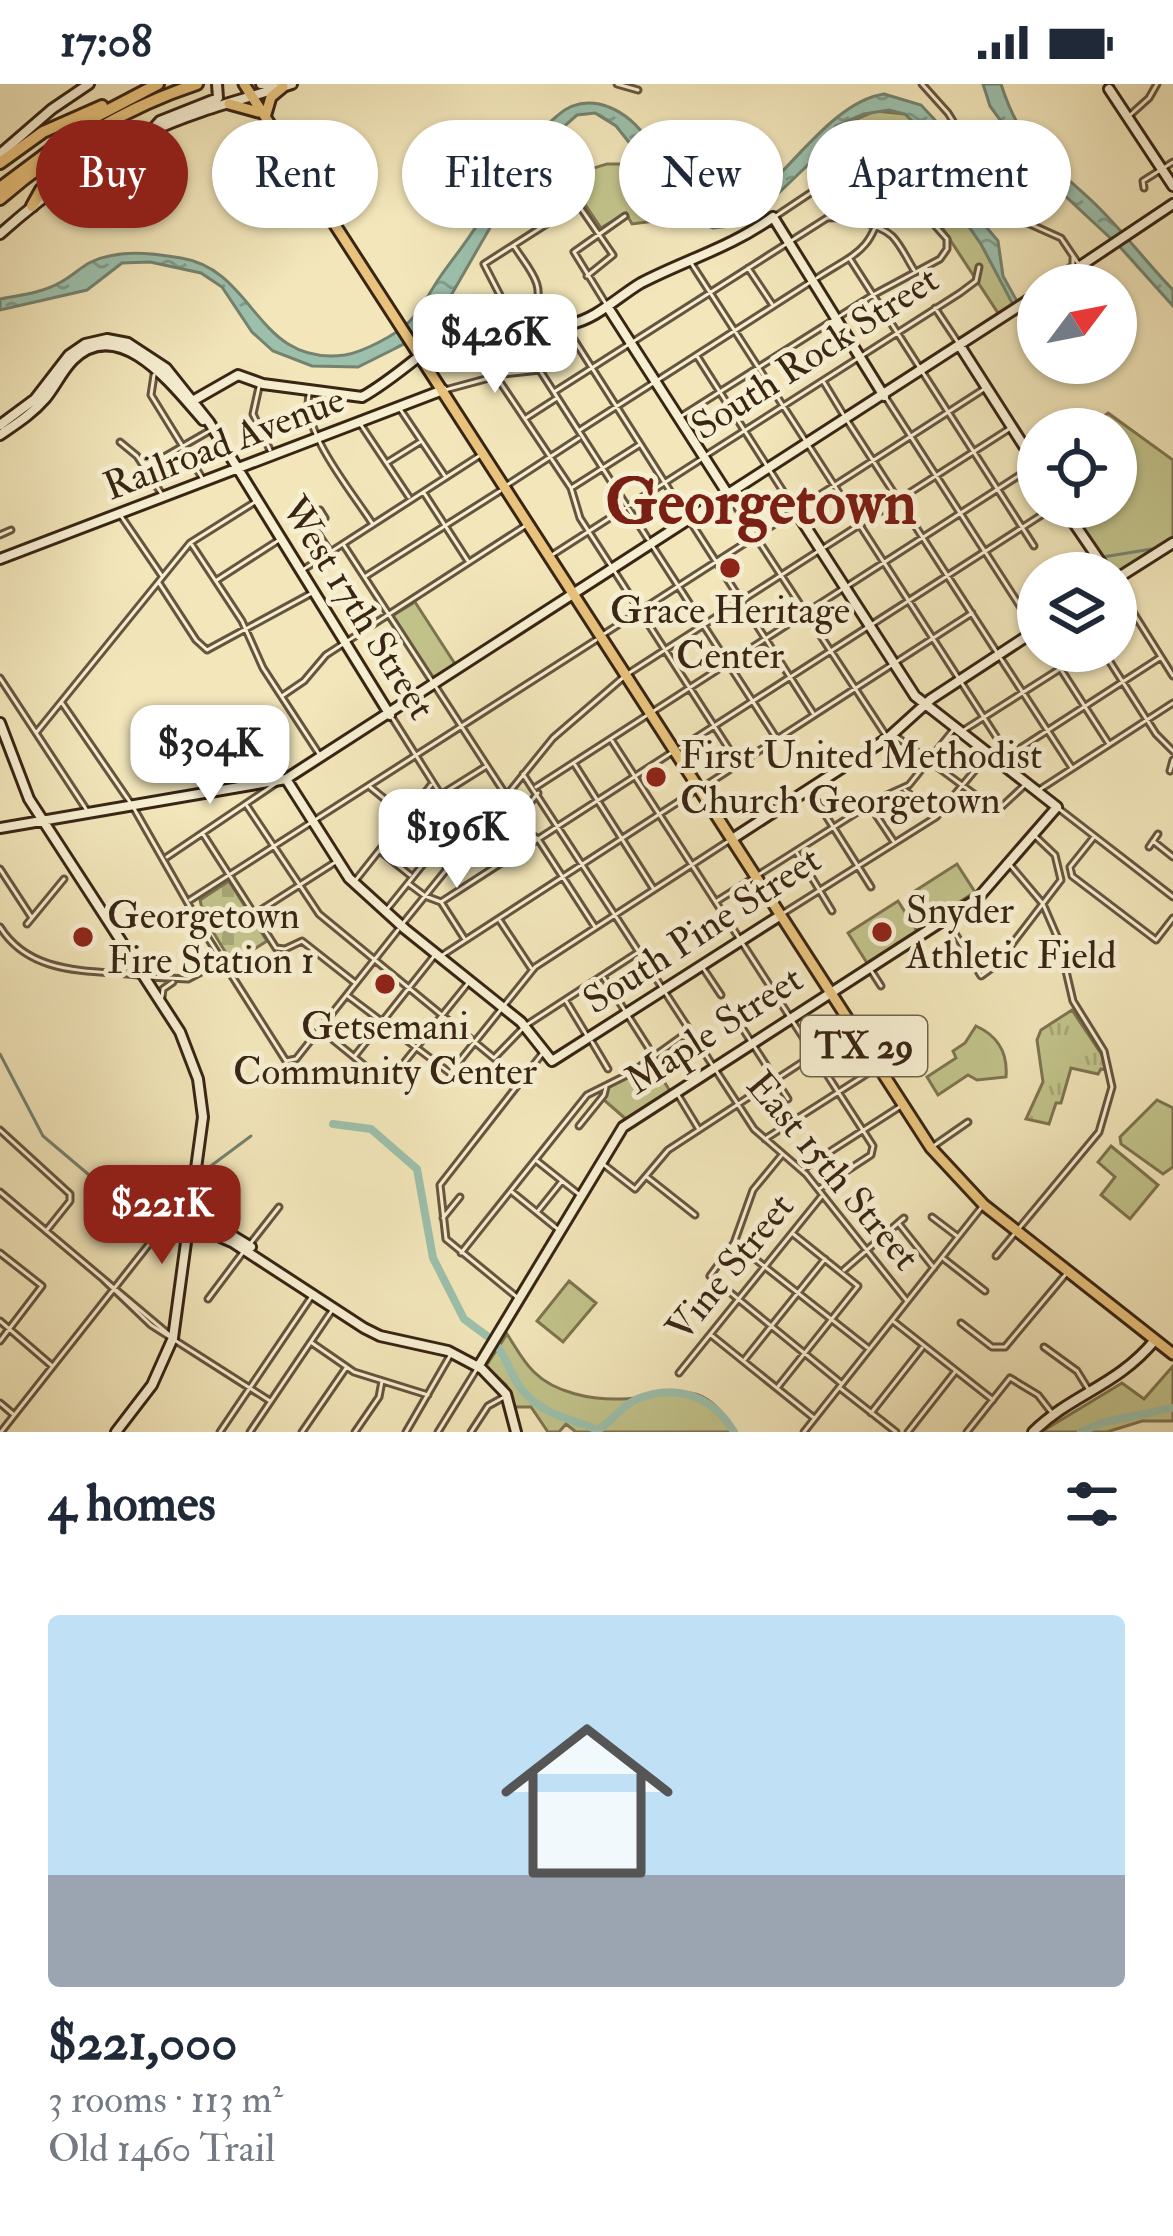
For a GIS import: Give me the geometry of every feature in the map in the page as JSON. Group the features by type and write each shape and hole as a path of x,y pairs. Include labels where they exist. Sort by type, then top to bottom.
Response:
{"highway":[{"path":"0,158 56,125 158,84"},
{"path":"0,199 97,129 195,85"},
{"path":"32,206 40,190 94,140 135,113 195,85"},
{"path":"0,188 117,103"}],"main road":[{"name":"TX 29","path":"244,84 931,1148 984,1205 1173,1354"},
{"path":"229,104 248,106 265,115 283,85"}],"street":[{"path":"0,158 52,109 89,84"},
{"path":"261,84 283,85"},
{"path":"617,84 638,90"},
{"path":"922,84 1019,222 1056,234 1080,264"},
{"path":"1128,117 1157,84"},
{"path":"183,120 283,85"},
{"path":"165,120 214,101 218,87"},
{"path":"1108,89 1173,186"},
{"path":"1144,188 1143,181 1173,162"},
{"path":"0,234 36,203"},
{"path":"587,276 613,257 578,204 484,264 507,319 777,739"},
{"path":"1088,264 1173,207"},
{"path":"619,220 574,252 854,690 890,736 997,811 1028,783"},
{"path":"192,401 234,376 362,397 417,350 503,306 566,325 647,280 758,228"},
{"path":"777,228 1017,601"},
{"path":"524,419 591,369 809,228"},
{"path":"364,577 506,487 615,406 868,245 877,228 896,241 915,271"},
{"path":"679,418 943,256 946,239 937,228"},
{"path":"512,244 539,288 531,312"},
{"path":"1073,254 1073,264"},
{"path":"849,257 1017,519"},
{"path":"690,261 985,717 1004,758 1037,791 1173,897"},
{"name":"South Rock Street","path":"550,556 935,308 976,280 979,267"},
{"path":"748,268 773,306"},
{"path":"935,308 1017,437"},
{"path":"165,859 1017,308"},
{"path":"566,325 815,715"},
{"path":"43,396 74,351 107,339 128,344 166,368 192,401"},
{"path":"0,434 43,396 74,359 91,349 116,347 145,361 192,401"},
{"path":"696,355 915,696 989,753 1004,758"},
{"name":"Railroad Avenue","path":"0,559 443,390 540,370"},
{"path":"156,373 151,395 204,482"},
{"path":"496,376 572,488 578,513 739,764"},
{"path":"822,380 1072,768"},
{"path":"261,383 253,404 254,420 274,457"},
{"path":"188,901 986,387"},
{"path":"310,391 308,414 320,440 373,524"},
{"name":"West 17th Street","path":"192,401 469,839"},
{"path":"399,407 446,477"},
{"path":"0,425 23,413"},
{"path":"360,424 410,500"},
{"path":"62,703 131,805 222,961 289,1062 556,735 626,675 1011,428"},
{"path":"145,468 212,429"},
{"path":"386,463 421,441"},
{"path":"120,442 164,498"},
{"path":"572,488 639,445"},
{"path":"299,572 484,452"},
{"path":"514,824 536,790 574,763 1017,478"},
{"path":"424,492 470,562"},
{"path":"36,734 190,542 255,501"},
{"path":"120,514 201,648 213,649 312,593"},
{"path":"281,696 344,644 529,523"},
{"path":"314,526 330,552"},
{"path":"441,902 1021,528"},
{"path":"1023,528 1034,546"},
{"path":"0,535 11,530"},
{"path":"216,581 279,540"},
{"path":"190,542 322,758"},
{"path":"1137,568 1173,543"},
{"path":"343,544 506,793"},
{"path":"354,1057 438,955 972,614"},
{"path":"1137,619 1173,676"},
{"path":"347,994 448,1074 532,970 890,736 926,703 1017,644"},
{"path":"1004,758 1161,657"},
{"path":"716,902 869,804 904,788 960,729 1055,672"},
{"path":"1064,672 1109,744"},
{"path":"1116,672 1173,751"},
{"path":"0,678 87,811"},
{"path":"1037,791 1173,704"},
{"path":"0,723 40,818 190,1054 202,1107 173,1338 152,1385 116,1432"},
{"path":"610,740 874,1151 819,1190"},
{"name":"South Pine Street","path":"542,1053 552,1061 936,817 989,753"},
{"path":"1170,771 1173,760"},
{"path":"574,763 654,890"},
{"path":"441,795 487,766"},
{"name":"East 15th Street","path":"522,772 764,1140 819,1190 908,1301"},
{"path":"0,828 283,780"},
{"path":"283,780 354,882 525,1026 542,1053 444,1176 439,1193 444,1235 519,1299"},
{"path":"354,882 433,782"},
{"path":"368,786 440,844"},
{"path":"904,788 936,817"},
{"path":"809,789 871,886"},
{"path":"869,804 894,842"},
{"path":"247,806 319,914 495,1058 525,1026 639,952"},
{"name":"Maple Street","path":"438,1432 623,1127 960,911 1010,865 1057,807"},
{"path":"494,808 538,839 595,927"},
{"path":"387,910 458,821"},
{"path":"203,834 281,950 302,941 356,983"},
{"path":"1149,847 1158,834"},
{"path":"947,920 981,976 996,965 1061,880 1055,855 1034,835"},
{"path":"1094,837 1068,871 1156,940 1173,918"},
{"path":"1153,841 1173,857"},
{"path":"379,850 413,877"},
{"path":"796,852 832,911"},
{"path":"432,854 448,867"},
{"path":"255,914 337,861"},
{"path":"996,1256 1102,1127 1112,1087 1108,1060 1072,997 1059,941 1043,904 1010,865"},
{"path":"0,869 32,918"},
{"path":"27,924 64,879"},
{"path":"409,883 441,902 466,940"},
{"path":"1167,892 1173,884"},
{"path":"957,935 955,920 960,911"},
{"path":"498,918 532,970"},
{"path":"0,927 16,949 39,963 177,980 196,976 222,961"},
{"path":"934,928 957,935"},
{"path":"111,973 122,965 124,948"},
{"path":"702,966 721,995"},
{"path":"870,970 881,986"},
{"path":"602,975 648,1047"},
{"path":"162,1005 164,989 177,980"},
{"path":"404,1064 470,981"},
{"path":"566,1000 608,1069"},
{"path":"730,1009 788,1100"},
{"path":"320,1029 364,1065"},
{"path":"602,1163 635,1189 665,1152 854,1029"},
{"path":"461,1253 587,1095 640,1068 690,1030"},
{"path":"764,1140 917,1041"},
{"path":"579,1126 604,1095 605,1085"},
{"path":"675,1091 699,1129"},
{"name":"Vine Street","path":"801,1170 902,1105"},
{"path":"931,1148 968,1122"},
{"path":"0,1130 70,1194 70,1201 45,1232"},
{"path":"782,1155 753,1190 734,1243 711,1274 896,1432"},
{"path":"535,1160 582,1196"},
{"path":"646,1176 695,1215"},
{"path":"537,1213 562,1180"},
{"path":"510,1191 560,1232"},
{"path":"0,1192 114,1287 151,1325 270,1401"},
{"name":"Vine Street","path":"680,1373 823,1196"},
{"path":"442,1219 460,1197"},
{"path":"804,1432 984,1205"},
{"path":"208,1299 279,1207"},
{"path":"932,1217 958,1238"},
{"path":"842,1272 904,1218"},
{"path":"898,1222 934,1268"},
{"path":"1,1432 165,1224"},
{"path":"189,1228 247,1248 380,1336 452,1353 478,1367 506,1396 516,1432"},
{"path":"777,1388 858,1286 790,1232"},
{"path":"734,1243 868,1349"},
{"path":"0,1253 42,1286 0,1341"},
{"path":"942,1258 985,1291"},
{"path":"744,1361 826,1259"},
{"path":"962,1323 992,1347 1005,1347 1067,1271"},
{"path":"220,1432 313,1295"},
{"path":"250,1432 334,1309"},
{"path":"892,1320 993,1400"},
{"path":"0,1321 52,1366"},
{"path":"710,1334 814,1418"},
{"path":"1033,1432 1130,1368 1155,1340"},
{"path":"311,1342 346,1367 428,1395"},
{"path":"871,1413 924,1345"},
{"path":"1044,1347 1077,1371 1091,1394"},
{"path":"407,1432 452,1353"},
{"path":"302,1432 346,1367"},
{"path":"908,1432 957,1371"},
{"path":"967,1432 1010,1378 1038,1395 1053,1415"},
{"path":"355,1432 379,1397 382,1380"},
{"path":"471,1432 488,1406 506,1396"},
{"path":"0,1403 14,1415"},
{"path":"808,1426 816,1432"}],"green space":[{"path":"875,111 905,114 911,120 855,120"},
{"path":"619,164 619,217 601,228 595,219 595,168"},
{"path":"970,228 1015,305 1000,316 943,229"},
{"path":"1137,434 1173,460 1173,540 1137,562 1137,552 1100,552 1083,528 1137,528"},
{"path":"415,602 457,667 435,681 392,616"},
{"path":"957,864 975,892 925,924 907,896"},
{"path":"229,881 267,941 232,963 204,917 200,900"},
{"name":"Snyder Athletic Field","path":"898,901 917,931 867,963 848,933"},
{"path":"1072,1010 1102,1055 1106,1070 1098,1074 1071,1068 1049,1124 1026,1119 1043,1082 1037,1040 1041,1030"},
{"path":"976,1026 1000,1046 1006,1077 977,1080 968,1075 938,1095 927,1077 956,1058 953,1051"},
{"path":"664,1057 670,1066 662,1078 670,1091 627,1120 604,1100 609,1087"},
{"path":"1157,1100 1173,1108 1173,1167 1163,1174 1121,1144 1120,1137"},
{"path":"1111,1146 1158,1185 1130,1219 1101,1195 1115,1177 1098,1162"},
{"path":"569,1281 596,1303 563,1342 537,1321"},
{"path":"507,1334 534,1372 563,1390 610,1399 697,1395 710,1401 735,1432 576,1432 566,1424 559,1432 548,1432 531,1407 515,1407 506,1385 486,1366"},
{"path":"1173,1366 1173,1421 1142,1421 1107,1432 1041,1432 1122,1383 1144,1399"}],"water":[{"path":"983,84 1001,84 1016,120 1000,120"},
{"path":"884,94 921,105 935,120 911,120 889,110 834,120"},
{"path":"582,104 599,104 629,120 619,120 619,130 595,113 553,120"},
{"path":"807,145 807,166 783,189 783,170"},
{"path":"1071,182 1173,290 1173,306 1071,201"},
{"path":"475,228 490,228 442,311 406,343 358,367 312,366 273,351 252,332 222,287 201,273 150,262 122,263 87,290 0,310 0,299 46,289 102,258 159,255 206,266 292,347 315,355 345,355 370,347 403,327"},
{"path":"970,228 987,228 998,241 1003,276 1017,301 1017,312"}],"waterway":[{"path":"1134,552 1158,548 1173,537"},
{"path":"0,1054 43,1136 114,1196 133,1199 183,1182"},
{"path":"333,1124 371,1129 417,1169 433,1258 464,1319 487,1336"},
{"path":"200,1174 251,1136"},
{"path":"498,1347 533,1401 598,1430 635,1400 678,1393 704,1401 734,1432"},
{"path":"1081,1432 1104,1422 1173,1408"}],"place":[{"name":"Grace Heritage Center","path":"730,568"},
{"name":"First United Methodist Church Georgetown","path":"656,777"},
{"name":"Snyder Athletic Field","path":"882,932"},
{"name":"Georgetown Fire Station 1","path":"83,937"},
{"name":"Getsemani Community Center","path":"385,984"}],"district":[{"name":"Georgetown","path":"761,503"}]}
